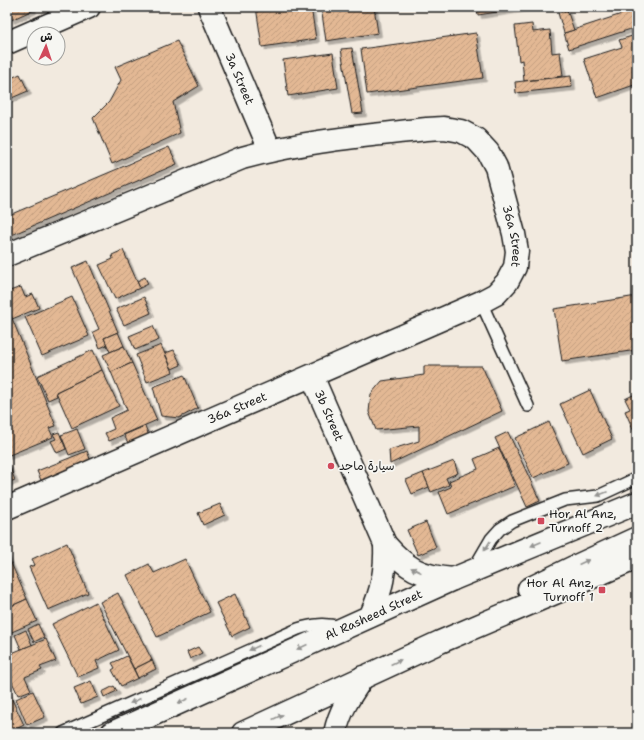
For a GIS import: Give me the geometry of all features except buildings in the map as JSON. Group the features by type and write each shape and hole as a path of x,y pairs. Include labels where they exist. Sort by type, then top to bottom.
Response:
{"street":[{"path":"7,43 90,7"},
{"name":"3a Street","path":"209,7 270,150"},
{"name":"36a Street","path":"7,255 242,158 270,150 325,141 444,128 461,131 476,139 488,152 496,167 514,234 517,251 515,267 508,282 496,294 481,302 7,508"},
{"name":"3b Street","path":"312,376 385,544 398,559 414,570 433,577 462,575"},
{"name":"Al Rasheed Street","path":"112,733 462,575 637,503"},
{"path":"440,642 528,590 637,538"},
{"name":"3b Street","path":"371,615 379,598 383,580 386,562 385,544"},
{"path":"243,733 440,642 637,558"},
{"path":"335,733 338,719 346,701 364,677"}],"lane":[{"path":"481,302 528,406"},
{"path":"462,575 500,529 512,521 565,500 598,496 637,478"},
{"path":"63,733 298,629 320,623 343,628"}],"place":[{"name":"سيارة ماجد","path":"331,466"},
{"name":"Hor Al Anz, Turnoff 2","path":"541,521"},
{"name":"Hor Al Anz, Turnoff 1","path":"602,590"}]}
